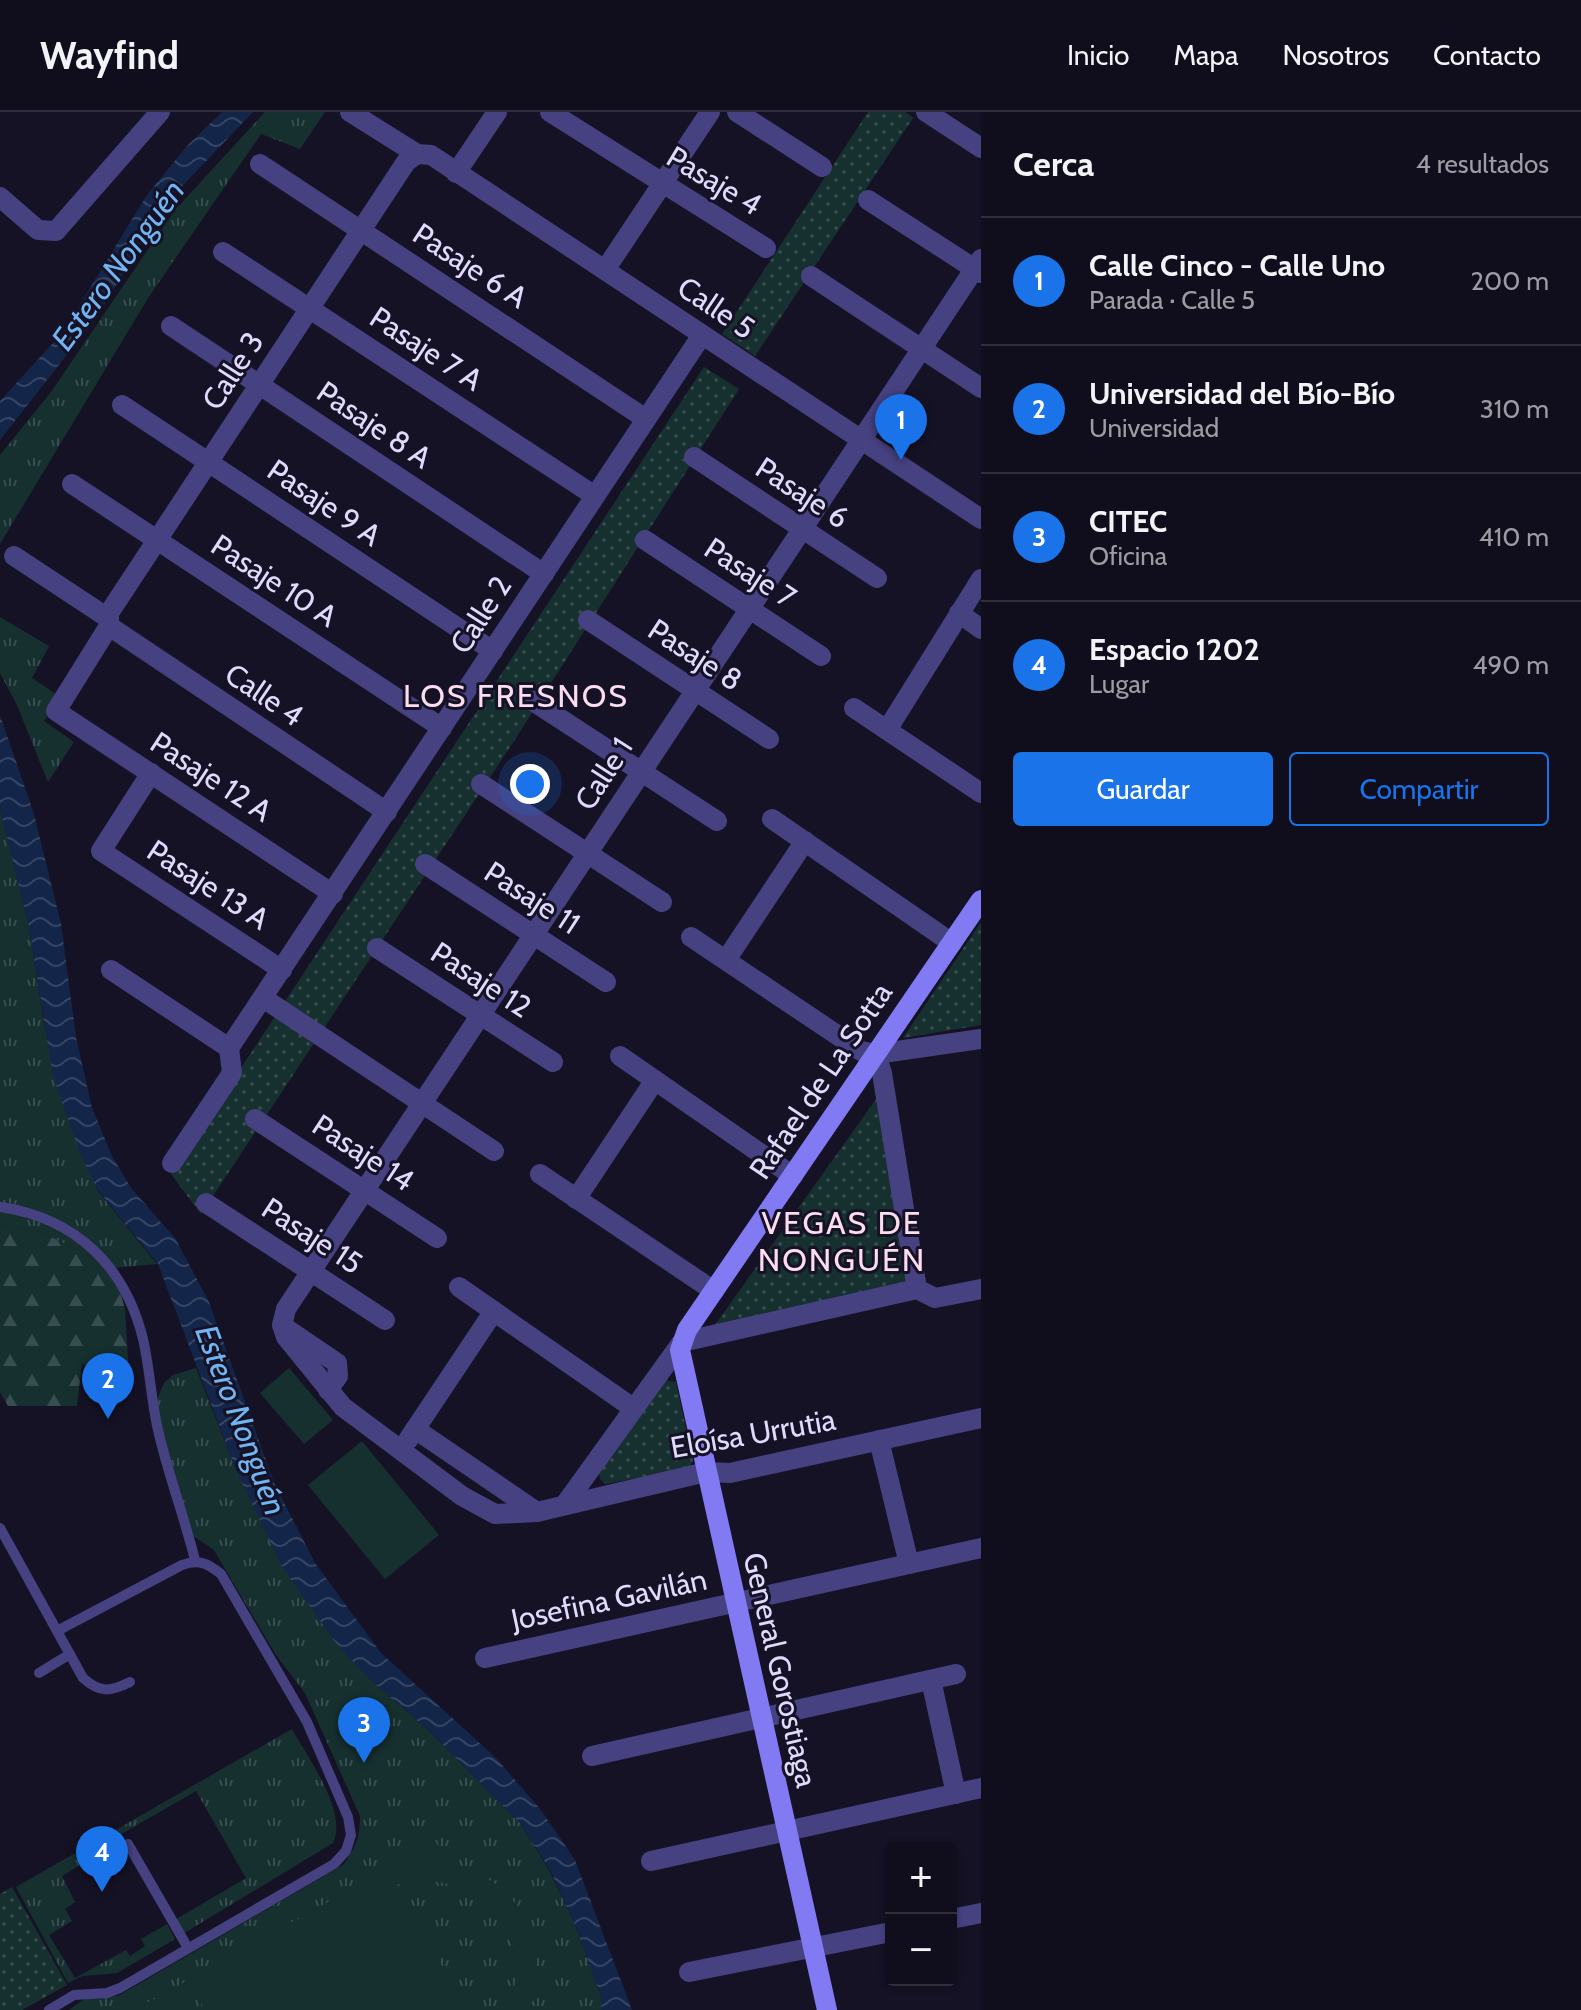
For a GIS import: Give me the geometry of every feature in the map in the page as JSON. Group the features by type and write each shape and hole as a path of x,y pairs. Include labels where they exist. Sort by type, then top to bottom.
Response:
{"street":[{"path":"0,197 38,230 52,233 64,225 160,112"},
{"name":"Calle 5","path":"350,112 417,154 431,155 981,519"},
{"path":"456,173 497,112"},
{"name":"Pasaje 4","path":"550,112 766,248"},
{"path":"605,270 710,112"},
{"path":"737,112 822,167"},
{"path":"926,112 981,148"},
{"name":"Calle 3","path":"56,711 158,540 406,162 417,154"},
{"name":"Pasaje 6 A","path":"260,164 646,419"},
{"path":"868,200 979,267"},
{"name":"Pasaje 7 A","path":"223,252 595,496"},
{"name":"Calle 1","path":"328,1390 286,1337 282,1325 284,1313 921,349 979,267"},
{"path":"811,276 981,388"},
{"name":"Pasaje 8 A","path":"171,326 544,574"},
{"name":"Calle 2","path":"229,1048 702,335"},
{"name":"Pasaje 9 A","path":"122,405 493,651"},
{"name":"Pasaje 6","path":"694,457 877,578"},
{"name":"Pasaje 10 A","path":"72,484 442,728"},
{"name":"Pasaje 7","path":"645,540 821,656"},
{"name":"Calle 4","path":"14,556 387,812"},
{"path":"887,730 981,579"},
{"path":"959,613 981,629"},
{"name":"Pasaje 8","path":"588,620 769,739"},
{"path":"533,701 717,821"},
{"path":"854,708 981,793"},
{"name":"Pasaje 12 A","path":"56,711 333,894"},
{"name":"Pasaje 13 A","path":"151,773 101,851 282,970"},
{"path":"481,784 662,902"},
{"path":"772,819 952,943"},
{"path":"726,960 805,841"},
{"name":"Pasaje 11","path":"425,864 606,982"},
{"name":"Rafael de La Sotta","path":"566,1503 682,1342 981,900"},
{"path":"691,937 861,1051 876,1054 981,1039"},
{"name":"Pasaje 12","path":"377,948 553,1062"},
{"path":"111,970 229,1048 232,1073 172,1163"},
{"path":"263,998 494,1151"},
{"path":"876,1054 882,1073 917,1289"},
{"path":"620,1056 793,1176"},
{"path":"576,1199 655,1080"},
{"name":"Pasaje 14","path":"255,1119 437,1238"},
{"path":"540,1174 714,1291"},
{"name":"Pasaje 15","path":"206,1203 385,1320"},
{"path":"459,1287 633,1408"},
{"path":"682,1342 917,1289 941,1298 981,1289"},
{"path":"494,1311 412,1434 537,1512"},
{"name":"General Gorostiaga","path":"682,1342 684,1377 827,2010"},
{"path":"656,1376 672,1374 684,1377"},
{"name":"Eloísa Urrutia","path":"328,1390 362,1422 478,1507 507,1516 537,1512 706,1472 730,1473 981,1418"},
{"path":"879,1440 909,1564"},
{"name":"Josefina Gavilán","path":"485,1658 981,1548"},
{"path":"592,1756 956,1674"},
{"path":"931,1680 956,1794"},
{"path":"651,1861 981,1788"},
{"path":"957,1918 981,1913"},
{"path":"689,1972 885,1933"}],"lane":[{"path":"0,1207 69,1229 103,1257 123,1287 144,1343 162,1448 195,1560"},
{"path":"0,1528 83,1678 96,1689 116,1689 130,1682"},
{"path":"49,2010 74,1995 107,1993 120,1988 334,1864 346,1851 351,1835 348,1817 307,1722 221,1574 210,1564 195,1560 57,1631"},
{"path":"39,1673 70,1654"},
{"path":"128,1844 188,1948"}],"green space":[{"path":"265,112 325,112 300,149 261,134 148,298 0,544 0,455 51,392 175,210"},
{"path":"868,112 905,112 913,118 755,356 722,334"},
{"path":"704,367 739,389 514,741 201,1214 171,1174"},
{"path":"0,617 49,646 32,678 60,697 44,721 74,742 48,782 17,705 0,673"},
{"path":"0,808 29,927 45,1029 97,1190 157,1264 114,1268 41,1232 0,1224"},
{"path":"981,922 981,1025 903,1038"},
{"path":"879,1095 907,1282 715,1325"},
{"path":"0,1224 41,1232 114,1268 125,1309 129,1373 112,1379 82,1364 77,1406 8,1406 0,1392"},
{"path":"196,1368 236,1470 368,1678 428,1730 521,1824 549,1870 574,1922 601,1996 601,2010 69,2010 87,1997 118,1996 343,1865 358,1836 360,1816 305,1693 276,1655 214,1550 192,1535 157,1429 156,1402 164,1383 173,1375"},
{"path":"289,1368 333,1420 304,1444 260,1393"},
{"path":"664,1380 676,1382 693,1461 689,1468 606,1484 600,1479 599,1472"},
{"path":"362,1441 439,1535 385,1579 308,1485"},
{"path":"292,1729 331,1801 336,1830 333,1843 181,1935 173,1921 246,1878 196,1791 104,1844 101,1852 62,1876 75,1902 65,1909 72,1921 49,1935 75,1978 126,1950 130,1956 145,1946 141,1939 167,1924 175,1939 117,1973 83,1976 68,1983 16,1887"},
{"path":"436,1842 444,1857 436,1862 463,1867 486,1878 506,1893 521,1911 537,1957 536,1983 530,2010 505,2010 515,1982 516,1956 508,1932 494,1912 475,1895 451,1885 424,1881 396,1885 467,2010 205,2010 197,1996 183,2010 134,2010"},
{"path":"12,1887 67,1985 22,2010 0,2010 0,1894"}],"water":[{"name":"Estero Nonguén","path":"222,112 253,112 167,202 98,315 0,440 0,401 63,332 147,195 187,146"},
{"name":"Estero Nonguén","path":"0,715 34,814 61,924 76,1037 92,1108 112,1156 131,1188 175,1238 209,1302 274,1483 315,1563 381,1653 496,1758 541,1810 575,1860 632,2010 601,2010 601,1996 574,1922 550,1870 521,1824 428,1730 368,1678 335,1642 282,1567 236,1470 158,1264 97,1189 79,1151 53,1076 29,927 0,808"}],"place":[{"name":"Calle Cinco - Calle Uno","path":"901,460"},
{"name":"Universidad del Bío-Bío","path":"108,1419"},
{"name":"CITEC","path":"364,1763"},
{"name":"Espacio 1202","path":"102,1892"}],"district":[{"name":"LOS FRESNOS","path":"516,696"},
{"name":"VEGAS DE NONGUÉN","path":"842,1242"}]}
